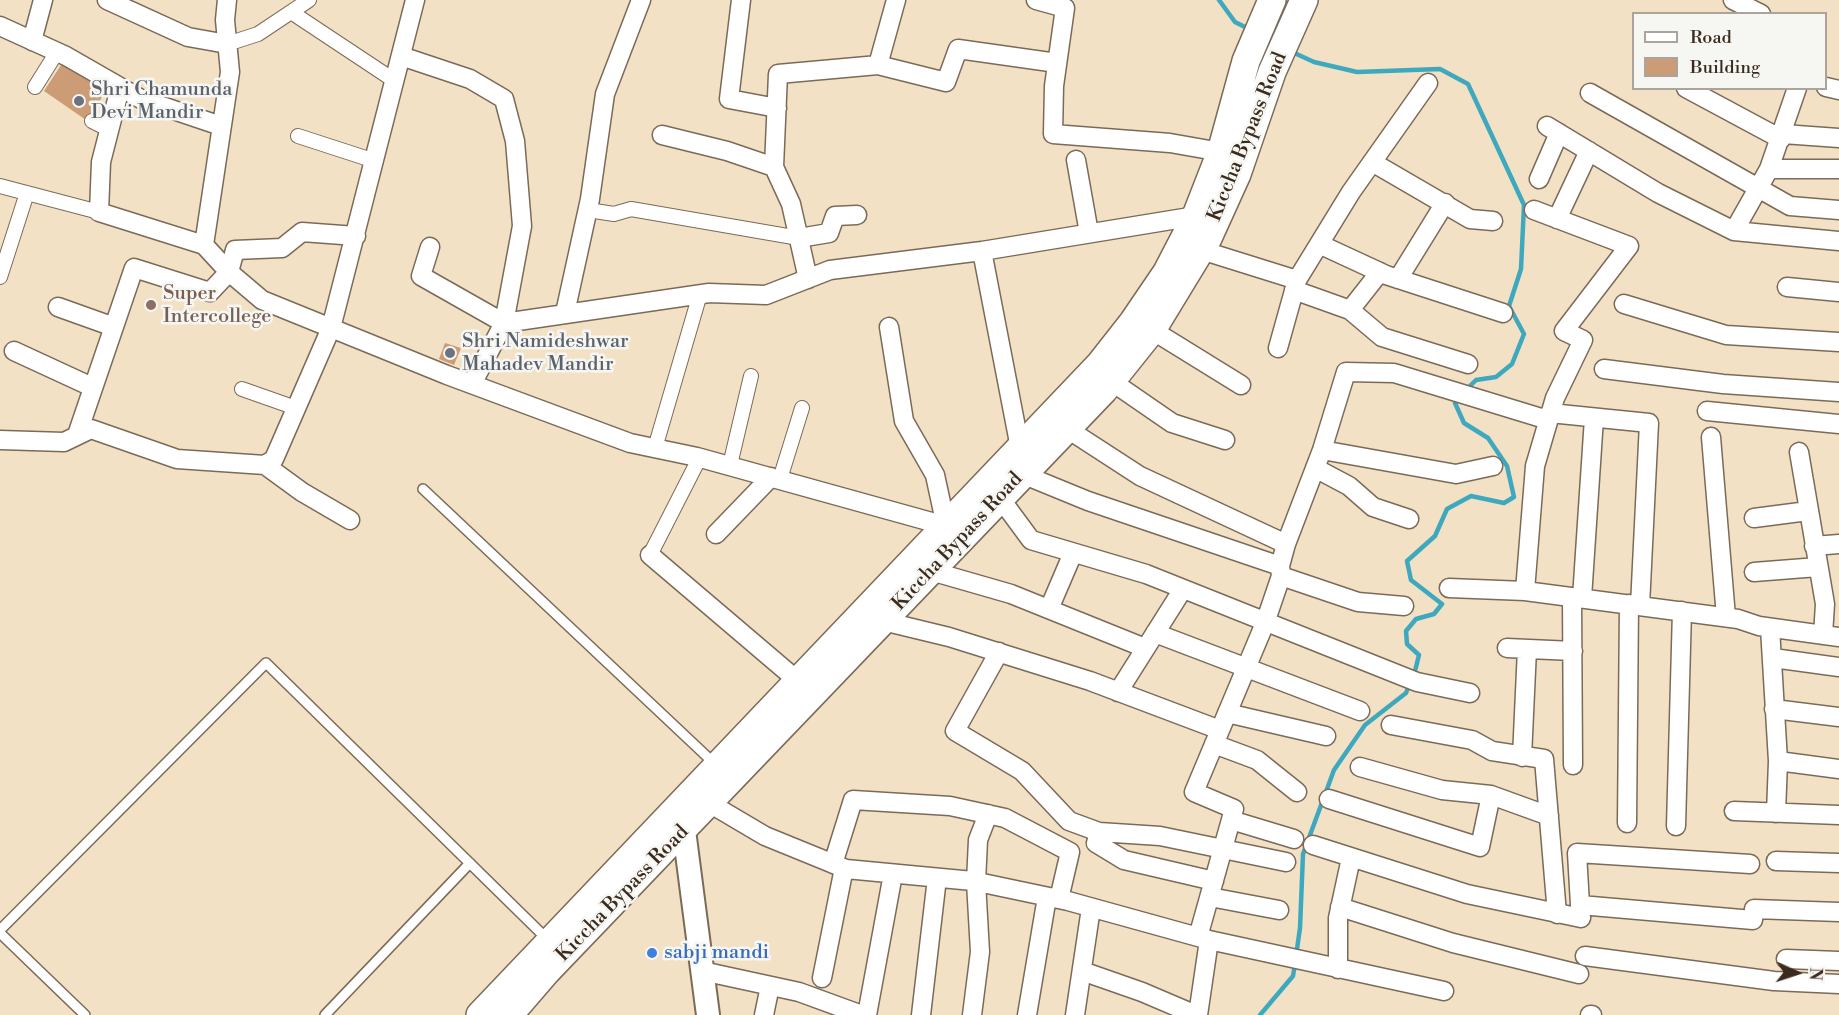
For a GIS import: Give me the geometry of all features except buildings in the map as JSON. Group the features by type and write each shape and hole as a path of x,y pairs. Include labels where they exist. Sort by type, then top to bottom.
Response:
{"main road":[{"path":"724,774 798,681 876,614 953,533 1020,448 1100,364 1151,320 1167,272 1196,216 1221,152 1246,61 1270,2"},
{"name":"Kiccha Bypass Road","path":"510,1015 647,853 876,614 931,571 953,533 1000,498 1112,381 1151,320 1201,250 1237,174 1272,72 1301,8"},
{"path":"480,1015 549,942 647,853"}],"street":[{"path":"33,41 43,0"},
{"path":"107,0 188,37 228,44 258,34 309,0"},
{"path":"204,245 231,72 225,20 227,0"},
{"path":"265,465 274,459 331,328 415,0"},
{"path":"565,314 588,210 604,94 641,0"},
{"path":"741,0 729,99 777,108"},
{"path":"878,65 896,0"},
{"path":"1036,0 1065,8 1057,63 1053,134 1170,142 1221,152"},
{"path":"1732,0 1757,12"},
{"path":"291,12 395,81"},
{"path":"0,27 57,52 141,99 221,126"},
{"path":"808,279 791,204 774,167 778,74 878,65 946,82 958,49 1057,63"},
{"path":"35,87 57,52"},
{"path":"401,57 470,79 504,99 515,141 522,226 504,323 472,384"},
{"path":"1278,348 1295,285 1372,162 1428,83"},
{"path":"99,212 100,125 120,88"},
{"path":"1690,90 1782,137 1839,138"},
{"path":"1734,231 1769,169 1782,137 1795,90"},
{"path":"1590,93 1790,206 1839,210"},
{"path":"1539,179 1553,129 1658,193 1734,231 1839,241"},
{"path":"662,135 727,151 774,167"},
{"path":"298,136 375,161"},
{"path":"1557,219 1589,151"},
{"path":"1076,160 1089,233"},
{"path":"1372,162 1470,219 1493,221"},
{"path":"1769,169 1839,169"},
{"path":"0,186 99,212 204,245 229,272 262,300 472,384 630,443 730,465 953,533"},
{"path":"0,277 27,193"},
{"path":"1398,279 1445,203"},
{"path":"588,210 614,214 631,209 799,238 829,233 835,216 857,215"},
{"path":"1525,591 1535,466 1549,416 1583,340 1564,331 1629,246 1534,210"},
{"path":"430,247 421,276 504,323 700,294 766,295 830,270 982,251 1196,216"},
{"path":"77,435 134,268 210,292 229,272 235,250 282,249 302,232 356,236"},
{"path":"1319,244 1398,279 1503,313"},
{"path":"1201,250 1295,285 1350,310 1382,337 1468,364"},
{"path":"982,251 1020,448"},
{"path":"1350,310 1380,272"},
{"path":"1787,287 1839,292"},
{"path":"655,448 700,294"},
{"path":"1624,304 1726,335 1839,342"},
{"path":"58,307 114,327"},
{"path":"1151,320 1241,385"},
{"path":"889,327 904,421 935,475 953,533"},
{"path":"14,351 93,387"},
{"path":"1604,369 1723,384 1839,392"},
{"path":"1082,971 1142,992 1197,1015 1204,939 1212,889 1234,809 1194,792 1265,623 1281,571 1286,544 1322,450 1346,372 1394,373 1474,398 1549,416 1649,423 1634,605 1627,824"},
{"path":"730,465 751,376"},
{"path":"1112,381 1172,423 1225,440"},
{"path":"242,389 296,408"},
{"path":"716,534 776,478 802,408"},
{"path":"1707,411 1839,424"},
{"path":"1573,765 1573,651 1594,418"},
{"path":"1066,428 1140,476 1286,544"},
{"path":"0,440 64,442 91,429 177,459 265,465 302,492 350,520"},
{"path":"1711,437 1726,617"},
{"path":"1322,450 1456,474 1493,466"},
{"path":"1449,588 1525,591 1577,597 1726,617 1770,628 1831,636 1799,452"},
{"path":"700,458 650,555 798,681"},
{"path":"1315,468 1349,486 1373,507 1409,519"},
{"path":"1023,474 1088,501 1281,571 1358,602 1404,606"},
{"path":"1000,498 1031,540 1146,574 1410,679 1470,693"},
{"path":"1754,518 1808,511"},
{"path":"1814,546 1839,544"},
{"path":"1049,609 1073,553"},
{"path":"1754,572 1818,567"},
{"path":"931,571 1011,594 1115,638 1150,641 1247,666 1360,711"},
{"path":"1118,692 1183,589"},
{"path":"1676,826 1682,611"},
{"path":"876,614 999,652 1221,729 1326,736"},
{"path":"1770,628 1778,761 1776,813"},
{"path":"1507,648 1573,651"},
{"path":"1522,757 1527,649"},
{"path":"999,652 955,731 1022,771 1069,821 1100,832 1160,836 1222,851 1286,862"},
{"path":"1773,658 1839,667"},
{"path":"1774,709 1839,717"},
{"path":"1392,725 1472,740 1492,751 1544,759 1557,914"},
{"path":"1221,729 1298,792"},
{"path":"1778,761 1839,769"},
{"path":"1360,767 1442,790 1491,795 1549,816"},
{"path":"1329,799 1480,847 1491,795"},
{"path":"822,978 839,866 853,800 950,806 1005,818 1070,852 1053,898 1027,1015"},
{"path":"708,1015 702,971 692,808 839,866 976,882 1053,898 1204,939 1444,991"},
{"path":"1734,811 1839,816"},
{"path":"972,1015 980,952 976,882 978,840 988,814"},
{"path":"1231,820 1294,839"},
{"path":"1100,832 1096,843 1124,860 1279,910"},
{"path":"1312,845 1467,894 1581,918 1577,853 1750,864"},
{"path":"1338,969 1340,907 1351,858"},
{"path":"1776,861 1839,863"},
{"path":"867,1015 893,874"},
{"path":"921,1015 937,878"},
{"path":"1580,905 1753,920 1754,909 1839,912"},
{"path":"1340,907 1453,944 1579,974"},
{"path":"1075,1015 1091,908"},
{"path":"1585,956 1774,981 1839,984"},
{"path":"1786,959 1839,961"},
{"path":"702,971 770,986 820,1008 862,1015"},
{"path":"764,1015 770,986"}],"lane":[{"path":"423,489 724,774"},
{"path":"85,1015 0,932 266,663 549,942"},
{"path":"325,1015 470,863"}],"waterway":[{"path":"1219,0 1235,22 1251,30"},
{"path":"1290,51 1314,62 1357,72 1440,69 1468,84 1524,205 1521,269 1509,306 1524,334 1512,364 1496,377 1476,380 1466,390"},
{"path":"1414,675 1419,655 1407,644 1406,631 1416,619 1434,614 1442,604 1411,580 1407,561 1435,536 1447,509 1471,496 1504,503 1514,497 1507,466 1488,438 1464,423 1455,403 1459,399"},
{"path":"1296,956 1300,928 1303,854 1334,770 1365,725 1406,693 1410,683"},
{"path":"1260,1015 1293,976 1295,964"}],"place":[{"name":"Shri Chamunda Devi Mandir","path":"79,101"},
{"name":"Super Intercollege","path":"151,305"},
{"name":"Shri Namideshwar Mahadev Mandir","path":"450,353"},
{"name":"sabji mandi","path":"652,953"}]}
